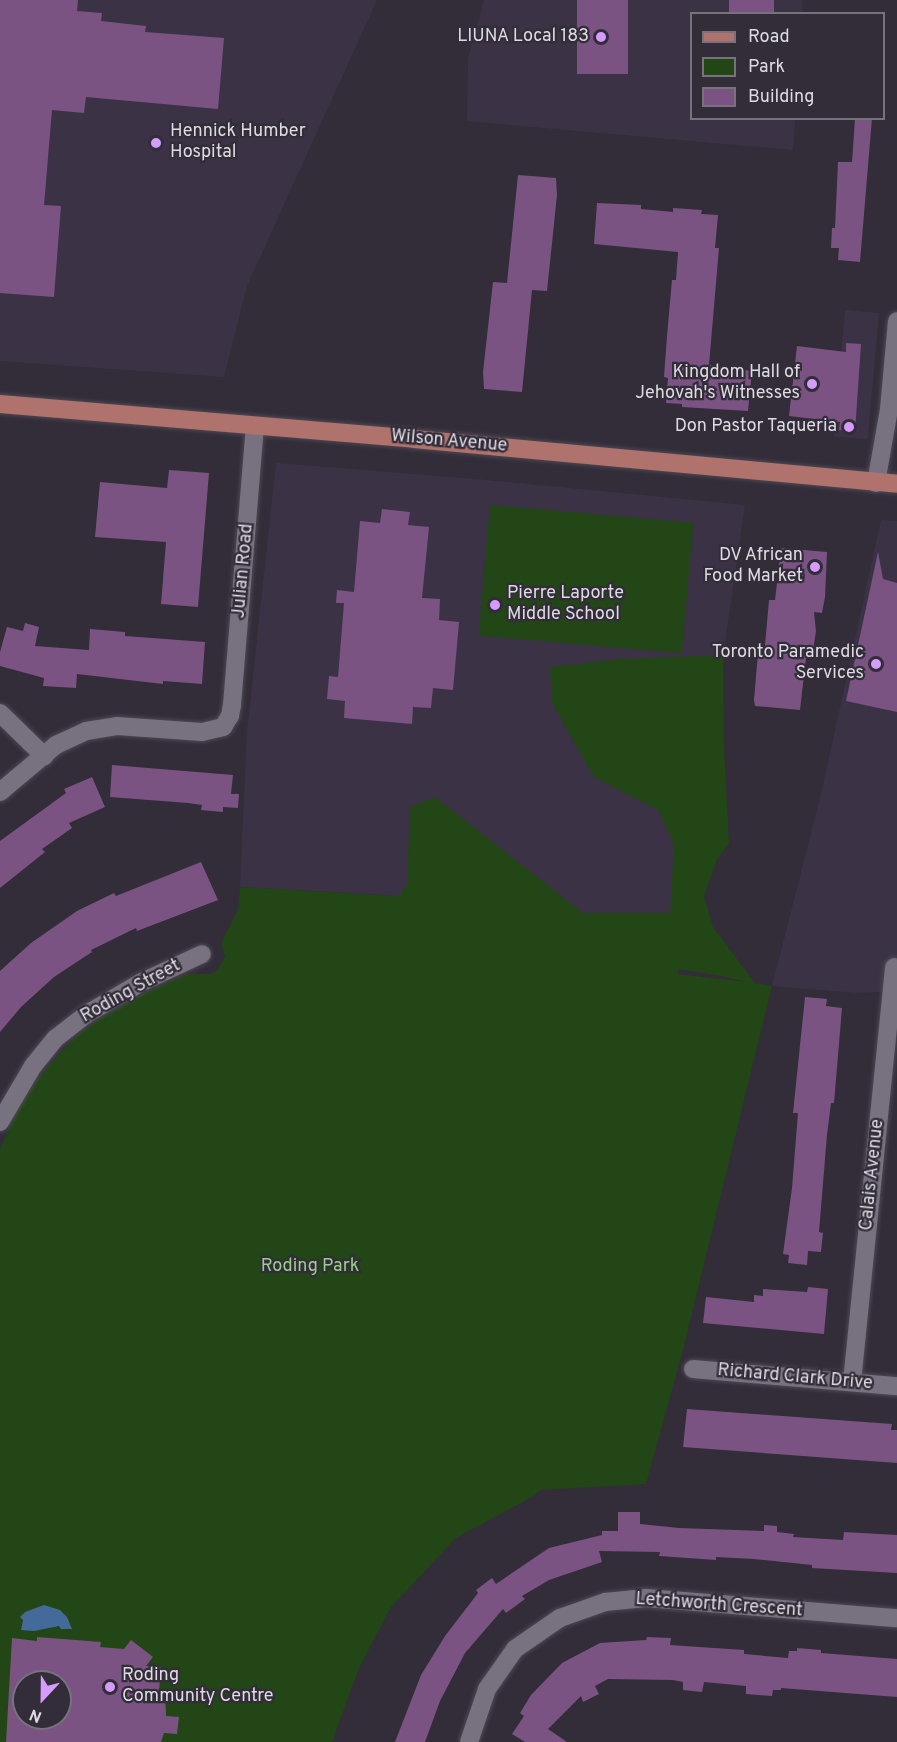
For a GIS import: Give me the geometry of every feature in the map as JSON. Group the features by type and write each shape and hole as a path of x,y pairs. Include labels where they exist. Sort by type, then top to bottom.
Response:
{"main road":[{"name":"Wilson Avenue","path":"0,404 897,484"}],"street":[{"path":"876,483 890,409 897,321"},
{"name":"Julian Road","path":"44,756 72,736 100,728 145,727 202,732 223,727 230,716 255,426"},
{"path":"0,713 44,756 0,792"},
{"name":"Roding Street","path":"0,1122 20,1084 56,1038 85,1015 125,991 202,954"},
{"name":"Calais Avenue","path":"852,1382 894,967"},
{"name":"Richard Clark Drive","path":"693,1369 897,1386"},
{"name":"Letchworth Crescent","path":"469,1742 487,1689 515,1650 560,1618 605,1602 646,1598 897,1618"}],"shaded area":[{"name":"Hennick Humber Hospital","path":"0,0 377,0 247,286 224,377 0,361"},
{"path":"484,0 802,0 802,12 690,12 690,120 795,120 793,150 467,121 468,58"},
{"path":"845,310 879,313 868,439 834,437"},
{"name":"Pierre Laporte Middle School","path":"276,463 476,479 745,505 684,923 386,895 240,887 247,732"},
{"path":"881,520 897,521 897,991 859,993 772,986 821,794"}],"green space":[{"path":"490,505 693,523 682,653 479,636"},
{"name":"Roding Park","path":"723,655 724,747 729,843 717,859 704,897 713,927 755,983 772,986 683,1350 646,1484 540,1490 532,1497 456,1538 391,1607 359,1668 332,1742 0,1742 0,1149 17,1111 38,1077 78,1034 98,1019 139,995 187,974 211,974 217,971 225,957 221,943 238,910 240,887 399,896 407,884 410,807 435,797 583,913 670,913 674,844 658,810 594,777 552,703 550,667 621,659","holes":["678,969 747,982 678,974"]}],"water":[{"path":"44,1605 60,1610 67,1617 72,1629 61,1629 59,1626 34,1631 21,1630 23,1620 20,1617 25,1612"}],"building":[{"name":"Hennick Humber Hospital","path":"0,0 78,0 77,11 102,13 101,21 146,26 145,32 224,38 218,109 86,97 84,113 52,110 44,205 61,206 54,297 0,293"},
{"name":"LIUNA Local 183","path":"577,0 628,0 628,74 577,74"},
{"path":"729,0 774,0 774,12 729,12"},
{"path":"855,120 872,120 860,262 838,260 839,248 831,248 832,228 835,228 838,162 852,162"},
{"path":"518,175 556,178 557,195 547,291 532,290 522,392 484,389 483,372 493,282 507,283"},
{"path":"597,203 641,205 641,209 673,212 673,208 702,210 701,214 718,215 715,248 719,248 709,365 752,371 748,411 682,407 682,404 666,403 668,378 664,377 667,336 672,280 676,280 678,252 594,244"},
{"path":"846,343 861,344 855,432 839,430 840,422 789,416 797,346 846,352"},
{"path":"169,470 209,473 198,607 161,604 166,542 95,537 100,482 167,488"},
{"path":"382,509 410,512 408,525 429,527 422,598 440,599 439,620 459,622 453,690 433,688 431,708 413,707 412,724 344,718 345,701 327,699 329,676 338,677 344,603 336,603 337,590 354,592 360,521 380,523"},
{"path":"781,548 827,552 825,597 822,613 814,612 816,631 812,658 806,658 800,710 755,706 754,700 758,653 760,645 765,645 769,600 775,600"},
{"name":"Toronto Paramedic Services","path":"878,552 883,579 897,583 897,712 846,701"},
{"path":"25,623 39,627 35,646 89,650 90,629 125,632 125,636 205,642 202,684 163,681 163,684 77,674 76,688 43,686 44,678 0,666 0,652 7,627 23,631"},
{"path":"112,765 233,775 231,794 239,794 238,808 223,807 223,812 201,810 202,805 188,803 110,797"},
{"path":"92,777 105,807 69,823 72,828 42,849 45,852 0,888 0,841 66,793 64,789"},
{"path":"201,862 218,900 137,931 136,928 91,950 92,952 54,977 21,1007 0,1032 0,971 31,943 77,911 114,893 116,896"},
{"path":"805,997 827,999 826,1006 842,1008 834,1103 831,1103 827,1135 819,1232 823,1233 821,1252 808,1251 807,1265 788,1263 789,1255 783,1254 792,1188 798,1113 793,1113"},
{"path":"808,1287 828,1289 824,1334 703,1323 706,1297 754,1302 754,1295 763,1296 763,1289 807,1292"},
{"path":"687,1409 892,1424 891,1430 897,1430 897,1463 683,1447"},
{"path":"618,1512 640,1512 640,1524 679,1528 764,1531 764,1525 777,1526 777,1532 794,1534 793,1537 843,1540 844,1532 897,1535 897,1573 812,1568 812,1565 754,1559 716,1557 716,1560 659,1556 660,1552 599,1551 602,1562 549,1580 522,1596 525,1599 506,1613 503,1609 465,1653 440,1701 425,1742 395,1742 421,1675 445,1636 478,1593 476,1590 492,1578 496,1584 549,1548 602,1535 602,1531 618,1531"},
{"name":"Roding Community Centre","path":"37,1637 101,1642 100,1647 124,1649 131,1640 153,1657 146,1666 161,1667 159,1692 165,1692 166,1716 179,1717 177,1734 164,1733 161,1742 6,1742 12,1638 37,1641"},
{"path":"647,1637 671,1638 670,1645 744,1650 744,1654 788,1658 789,1651 797,1651 797,1648 821,1650 821,1653 897,1659 897,1697 781,1688 781,1690 773,1690 772,1696 746,1694 746,1686 704,1682 702,1692 683,1690 683,1682 673,1680 608,1679 595,1686 599,1694 583,1702 581,1696 548,1729 567,1742 525,1742 512,1734 524,1716 520,1713 531,1695 562,1663 600,1643 646,1640"}],"place":[{"name":"LIUNA Local 183","path":"601,37"},
{"name":"Hennick Humber Hospital","path":"156,143"},
{"name":"Kingdom Hall of Jehovah's Witnesses","path":"812,384"},
{"name":"Don Pastor Taqueria","path":"849,427"},
{"name":"DV African Food Market","path":"815,567"},
{"name":"Pierre Laporte Middle School","path":"495,605"},
{"name":"Toronto Paramedic Services","path":"876,664"},
{"name":"Roding Community Centre","path":"110,1687"}]}
